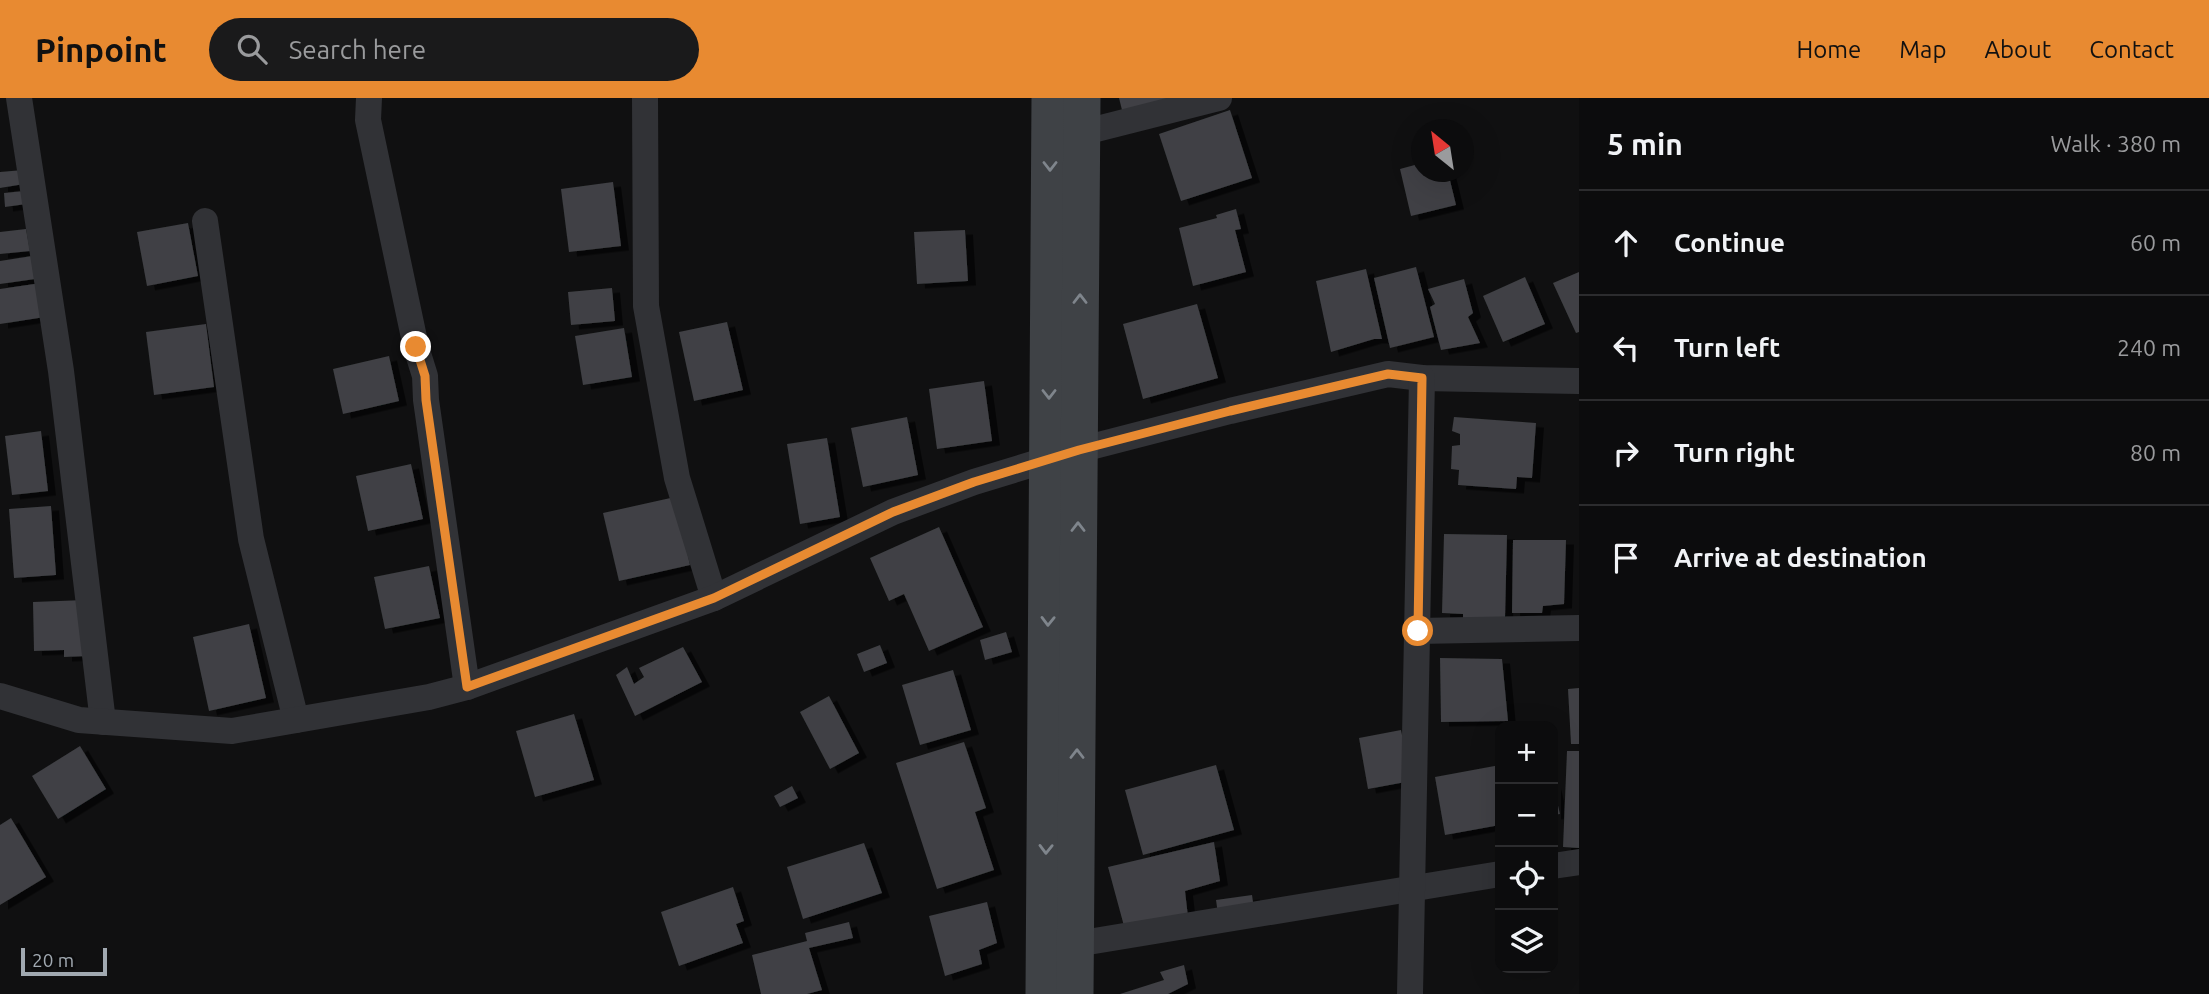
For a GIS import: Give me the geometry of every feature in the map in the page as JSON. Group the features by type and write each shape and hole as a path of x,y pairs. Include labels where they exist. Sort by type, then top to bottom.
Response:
{"street":[{"path":"19,98 61,370 103,722"},
{"path":"369,98 368,120 416,347 425,376 426,400 467,687"},
{"path":"645,98 646,306 677,478 714,598"},
{"path":"1050,98 1064,455 1075,994"},
{"path":"1044,994 1064,455 1082,116 1219,98"},
{"path":"205,221 251,539 296,720"},
{"path":"0,696 79,720 232,731 429,697 467,687 714,598 893,512 974,482 1064,455 1230,411 1388,374 1422,378 1579,381"},
{"path":"1410,994 1422,378"},
{"path":"1418,631 1579,628"},
{"path":"1558,865 1579,862"},
{"path":"1076,944 1495,875"}],"building":[{"path":"1119,98 1187,98 1123,114"},
{"path":"1230,110 1252,178 1181,201 1159,134"},
{"path":"1411,166 1411,182 1450,182 1456,205 1411,216 1400,169"},
{"path":"23,170 24,184 0,188 0,172"},
{"path":"613,182 621,246 569,252 561,189"},
{"path":"24,191 26,204 5,207 4,193"},
{"path":"1236,209 1241,229 1235,230 1246,272 1193,286 1179,228 1217,218 1216,215"},
{"path":"188,223 198,276 147,286 137,232"},
{"path":"26,229 30,251 0,254 0,232"},
{"path":"965,230 968,281 917,284 914,232"},
{"path":"32,256 35,279 0,284 0,261"},
{"path":"1416,267 1434,337 1390,348 1374,278"},
{"path":"1366,269 1382,339 1331,352 1316,281"},
{"path":"1579,272 1579,332 1576,333 1553,283"},
{"path":"1525,277 1545,324 1503,342 1483,296"},
{"path":"1464,279 1473,313 1468,317 1480,343 1441,350 1430,307 1435,304 1428,289"},
{"path":"41,283 45,317 0,324 0,289"},
{"path":"612,288 615,321 571,325 568,292"},
{"path":"1197,304 1218,378 1143,399 1123,324"},
{"path":"727,322 743,390 694,401 679,332"},
{"path":"206,324 214,387 154,395 146,332"},
{"path":"624,328 632,377 583,385 575,336"},
{"path":"389,356 399,401 343,414 333,369"},
{"path":"984,381 992,441 937,449 929,389"},
{"path":"907,417 918,475 863,487 851,428"},
{"path":"1454,417 1536,423 1532,478 1517,477 1516,489 1458,485 1459,470 1451,469 1452,446 1460,445 1460,434 1452,431"},
{"path":"41,431 48,491 12,495 5,436"},
{"path":"827,438 840,517 800,524 787,444"},
{"path":"411,464 423,519 368,531 356,476"},
{"path":"675,497 690,565 619,581 603,513"},
{"path":"51,506 56,575 14,578 9,509"},
{"path":"939,527 983,627 929,651 904,594 889,601 870,558"},
{"path":"1444,534 1507,535 1505,618 1463,621 1463,614 1442,613"},
{"path":"1513,540 1566,540 1564,604 1543,606 1542,613 1512,613"},
{"path":"429,566 440,618 385,629 374,577"},
{"path":"85,600 87,656 64,657 64,650 34,651 33,602"},
{"path":"249,624 266,698 209,711 193,637"},
{"path":"1006,632 1012,652 985,660 980,640"},
{"path":"880,645 887,663 864,672 857,654"},
{"path":"683,647 702,682 635,716 616,675 627,667 634,684 644,677 639,668"},
{"path":"1440,658 1502,659 1508,721 1441,722"},
{"path":"953,670 971,730 920,745 902,685"},
{"path":"1579,688 1579,744 1571,744 1568,689"},
{"path":"829,696 859,753 830,769 800,712"},
{"path":"574,714 594,780 535,797 516,731"},
{"path":"1401,730 1411,781 1368,789 1359,738"},
{"path":"964,742 986,808 975,812 994,870 937,889 896,763"},
{"path":"80,746 106,789 58,819 32,776"},
{"path":"1567,751 1579,751 1579,848 1563,847"},
{"path":"1216,765 1234,830 1143,855 1125,790"},
{"path":"1495,766 1495,826 1445,835 1435,777"},
{"path":"792,786 798,798 780,807 774,796"},
{"path":"11,818 46,877 0,905 0,825"},
{"path":"1214,842 1220,881 1185,891 1188,917 1124,926 1108,867"},
{"path":"864,843 882,893 803,919 787,867"},
{"path":"733,887 744,921 736,924 743,943 679,966 661,912"},
{"path":"1252,895 1254,909 1218,914 1216,900"},
{"path":"987,902 997,943 979,950 982,964 945,976 929,916"},
{"path":"849,922 853,938 809,948 822,990 807,994 761,994 752,955 807,941 805,933"},
{"path":"1184,965 1188,984 1168,994 1120,994 1164,980 1160,972"}],"route":[{"path":"416,347 425,376 426,400 467,687 714,598 893,512 974,482 1079,450 1388,374 1422,378 1418,631"}]}
